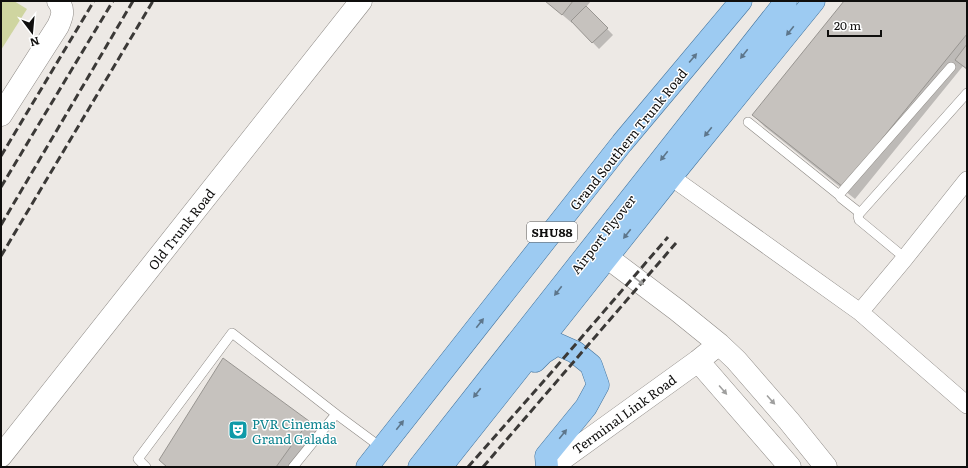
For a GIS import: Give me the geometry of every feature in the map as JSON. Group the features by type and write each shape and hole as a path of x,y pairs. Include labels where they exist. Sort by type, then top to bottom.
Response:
{"main road":[{"name":"Grand Southern Trunk Road","path":"367,467 622,144 741,1"},
{"name":"Airport Flyover","path":"419,467 786,1"},
{"path":"442,467 671,178 814,1"},
{"path":"442,467 452,464 473,442 531,366 543,353 557,344 574,352 591,365 598,385 586,407 546,456 547,467"}],"street":[{"name":"Old Trunk Road","path":"1,456 361,1"},
{"path":"1,115 58,26 63,15 63,4"},
{"path":"671,178 860,312 967,404"},
{"path":"860,312 967,180"},
{"path":"608,258 719,344 736,360 789,420 826,467"},
{"name":"Terminal Link Road","path":"551,467 698,361 719,344"},
{"path":"698,361 790,467"}],"lane":[{"path":"839,195 951,67"},
{"path":"905,258 859,220 858,216 967,93"},
{"path":"748,122 860,213"},
{"path":"146,467 138,459 232,333 382,448"},
{"path":"293,467 336,414"}],"green space":[{"path":"1,1 14,1 27,9 1,50"}],"building":[{"path":"545,1 573,1 562,15"},
{"path":"844,1 967,1 967,34 843,187 752,115"},
{"path":"586,6 608,28 592,43 571,21"},
{"path":"967,44 967,69 955,60"},
{"path":"223,358 309,421 276,467 167,467 159,460"}],"railway":[{"path":"1,156 94,1"},
{"path":"1,187 113,1"},
{"path":"1,225 133,1"},
{"path":"1,256 153,1"},
{"path":"468,467 668,237"},
{"path":"483,467 676,243"}],"place":[{"name":"PVR Cinemas Grand Galada","path":"238,430"}]}
